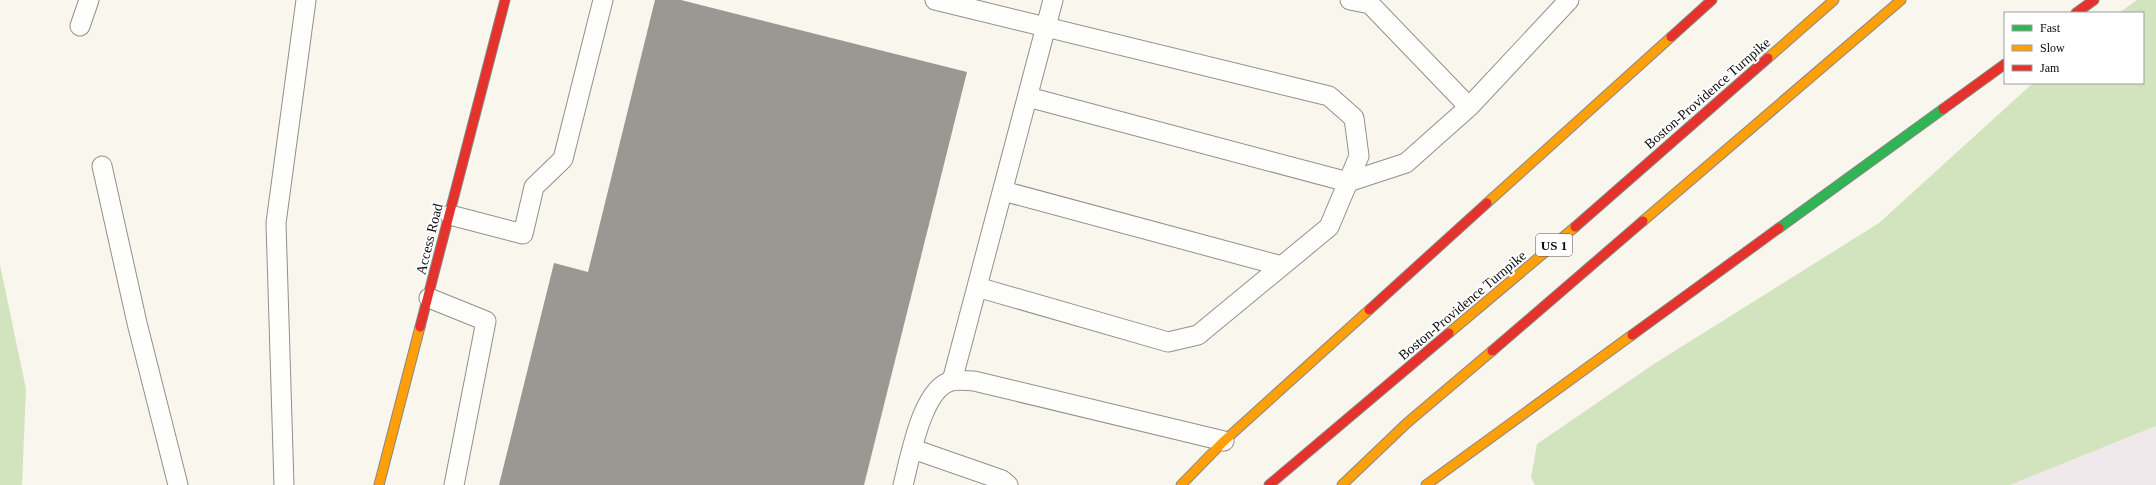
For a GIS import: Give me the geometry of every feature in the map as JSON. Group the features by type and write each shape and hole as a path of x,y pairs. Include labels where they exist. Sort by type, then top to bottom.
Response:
{"main road":[{"name":"Access Road","path":"379,485 429,298 505,0"},
{"path":"1181,485 1224,441 1712,0"},
{"name":"Boston-Providence Turnpike","path":"1269,485 1609,198 1834,0"},
{"name":"US 1","path":"1342,485 1408,422 1901,0"},
{"path":"2077,12 2094,0"},
{"path":"1426,485 2004,65"}],"lane":[{"path":"80,26 89,0"},
{"path":"284,485 276,223 306,0"},
{"path":"450,215 523,234 534,187 564,159 603,0"},
{"path":"935,0 1330,96 1354,118 1358,156 1329,227 1198,335 1168,342 977,287"},
{"path":"952,380 1053,0"},
{"path":"1350,0 1371,2 1469,107"},
{"path":"1028,97 1348,182 1406,163 1469,107 1569,0"},
{"path":"102,166 137,323 178,485"},
{"path":"1003,190 1282,266"},
{"path":"429,298 486,321 454,485"},
{"path":"903,485 921,418 934,393 952,380 974,381 1224,441"},
{"path":"913,449 1002,480 1008,485"}],"shaded area":[{"path":"2156,426 2156,485 2010,485"}],"green space":[{"path":"2137,0 2156,0 2156,426 2010,485 1535,485 1531,478 1537,444 1654,364 1879,223 2032,84 2144,84 2144,12 2120,12"},
{"path":"0,265 26,389 22,485 0,485"}],"building":[{"path":"655,0 681,0 967,72 864,485 499,485 554,263 588,272"}],"traffic: fast":[{"path":"1779,228 1943,109"}],"traffic: slow":[{"path":"1768,58 1834,0"},
{"path":"1643,221 1901,0"},
{"path":"1487,203 1671,37"},
{"path":"1449,333 1575,227"},
{"path":"1181,485 1224,441 1369,310"},
{"path":"379,485 420,327"},
{"path":"1426,485 1632,335"},
{"path":"1342,485 1407,423 1492,351"}],"traffic: jam":[{"path":"420,327 505,0"},
{"path":"1671,37 1712,0"},
{"path":"2077,12 2094,0"},
{"path":"1575,227 1768,58"},
{"path":"1943,109 2004,65"},
{"path":"1369,310 1487,203"},
{"path":"1492,351 1643,221"},
{"path":"1632,335 1779,228"},
{"path":"1269,485 1449,333"}]}
